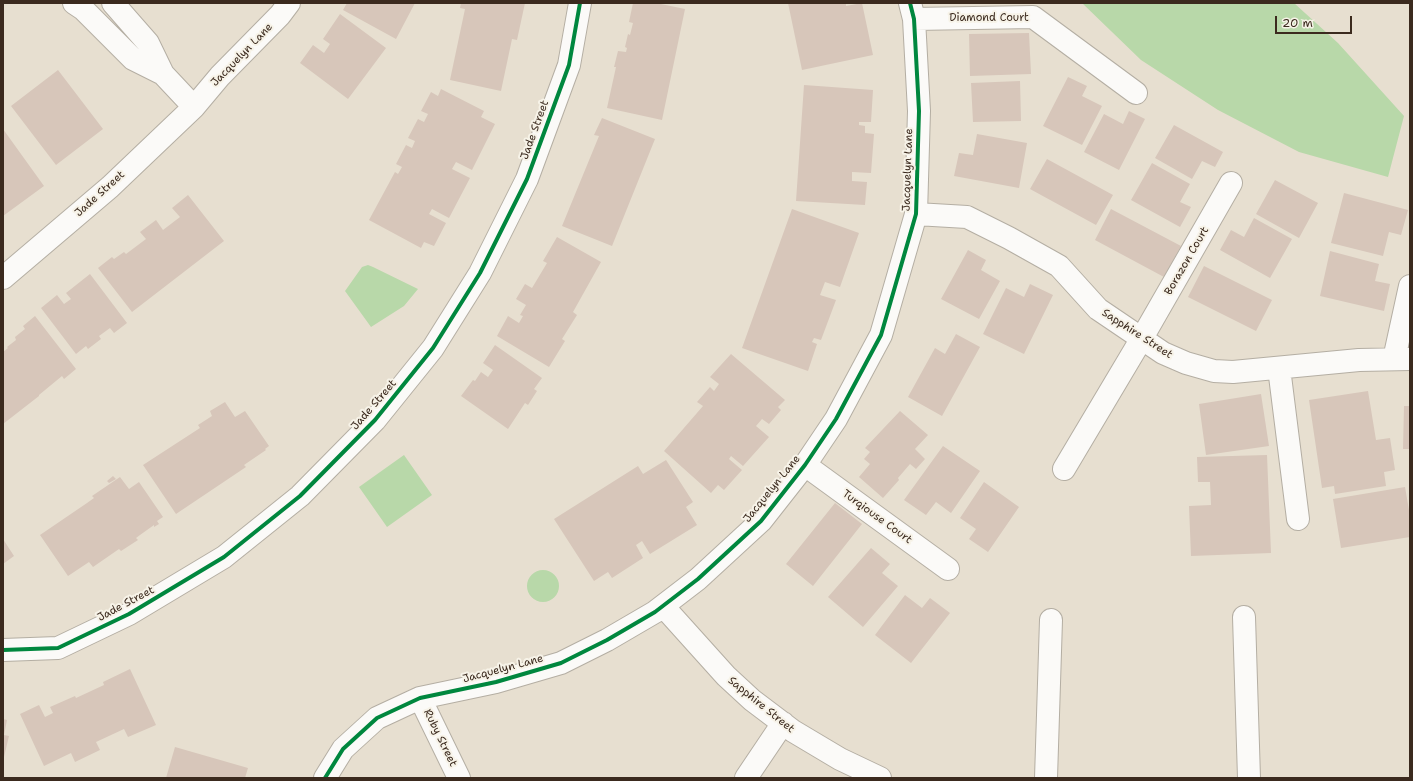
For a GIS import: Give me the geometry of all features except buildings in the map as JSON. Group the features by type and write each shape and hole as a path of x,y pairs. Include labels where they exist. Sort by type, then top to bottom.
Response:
{"street":[{"path":"74,3 83,9 133,59 162,74 194,107"},
{"path":"113,3 148,43 162,74"},
{"name":"Jacquelyn Lane","path":"194,107 220,76 280,16 289,3"},
{"name":"Jade Street","path":"3,650 58,648 129,614 224,557 300,496 376,420 433,348 480,273 527,179 569,65 580,3"},
{"name":"Jacquelyn Lane","path":"325,778 343,749 377,718 420,698 496,682 561,663 607,640 663,606 698,579 761,521 805,465 836,419 881,335 916,214 919,111 912,11"},
{"name":"Diamond Court","path":"912,11 1033,17 1136,94"},
{"name":"Jade Street","path":"3,278 110,187 194,107"},
{"name":"Borazon Court","path":"1064,468 1142,338 1231,183"},
{"name":"Sapphire Street","path":"916,214 967,217 1059,266 1098,308 1163,353 1186,363 1214,371 1233,372 1359,360 1402,359"},
{"path":"1402,359 1410,286"},
{"path":"1279,368 1298,519"},
{"name":"Turqiouse Court","path":"805,465 948,569"},
{"name":"Sapphire Street","path":"663,606 726,676 752,700 793,731 840,759 880,778"},
{"path":"1244,617 1249,778"},
{"path":"1046,778 1051,620"},
{"name":"Ruby Street","path":"420,698 459,778"},
{"path":"746,778 783,724"}],"green space":[{"path":"1082,3 1294,3 1338,43 1404,116 1388,177 1299,152 1218,110 1141,60"},
{"path":"368,265 418,289 404,306 371,327 345,291 362,267"},
{"path":"404,455 432,495 387,527 359,487"},
{"path":"543,570 552,573 556,577 559,586 556,595 552,599 543,602 534,599 530,595 527,586 530,577 534,573"}],"cycle path":[{"path":"3,650 58,648 129,614 224,557 300,496 375,420 433,348 480,273 527,179 569,65 580,3"},
{"path":"325,778 343,749 377,718 420,698 496,682 561,663 607,640 655,612 698,579 761,521 805,465 836,419 881,335 916,214 919,111 914,19 910,3"}]}
